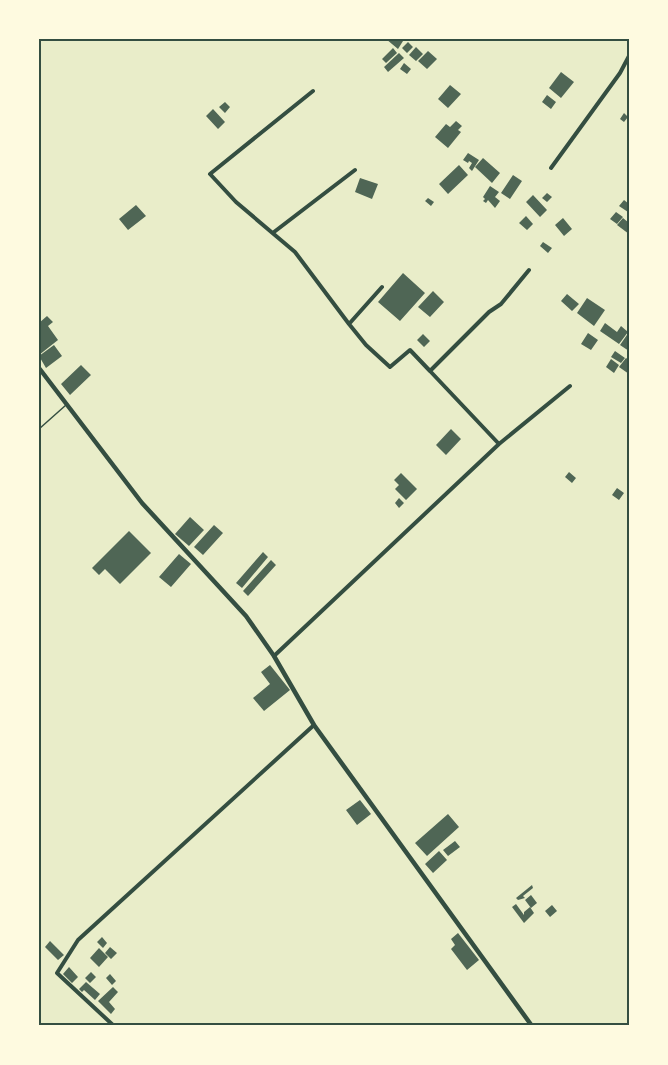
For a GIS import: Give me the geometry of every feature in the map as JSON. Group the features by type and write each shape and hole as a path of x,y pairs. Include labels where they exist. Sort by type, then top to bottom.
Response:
{"street":[{"path":"551,168 620,73 629,56"},
{"path":"312,91 210,174 236,202 296,252 366,345 390,367 410,350 500,444"},
{"path":"274,232 355,170"},
{"path":"430,370 501,303 528,270"},
{"path":"349,324 382,287"},
{"path":"39,368 142,503 246,616 274,656 314,725 532,1026"},
{"path":"274,656 500,444 570,386"},
{"path":"114,1026 57,973 78,940 314,725"}],"lane":[{"path":"39,429 67,405"}],"building":[{"path":"386,39 401,39 403,41 398,49"},
{"path":"408,42 413,47 407,53 402,48"},
{"path":"416,47 423,54 416,61 409,55"},
{"path":"393,48 397,53 386,63 382,59"},
{"path":"428,51 437,59 427,69 418,61"},
{"path":"399,53 404,58 388,72 384,67"},
{"path":"404,63 411,69 407,74 400,69"},
{"path":"561,72 574,82 561,98 549,88"},
{"path":"450,85 461,94 448,108 438,99"},
{"path":"547,95 556,102 551,109 542,102"},
{"path":"225,102 230,107 225,113 219,107"},
{"path":"213,109 225,122 218,129 206,116"},
{"path":"624,113 628,117 624,122 620,119"},
{"path":"456,121 462,126 458,130 461,132 448,148 435,137 446,124 450,127"},
{"path":"468,153 479,160 472,171 469,168 472,163 463,160"},
{"path":"483,158 500,173 492,183 475,167"},
{"path":"459,165 468,175 448,194 439,184"},
{"path":"513,175 522,181 510,199 501,193"},
{"path":"360,178 378,184 372,199 355,192"},
{"path":"490,186 499,192 495,197 500,201 495,208 488,200 486,203 483,201"},
{"path":"547,193 552,197 547,202 542,198"},
{"path":"533,195 547,210 540,217 526,202"},
{"path":"428,198 434,202 431,206 425,201"},
{"path":"624,200 629,204 628,212 619,206"},
{"path":"136,205 146,216 128,230 119,219"},
{"path":"616,212 623,217 617,224 610,219"},
{"path":"526,216 533,224 527,230 519,223"},
{"path":"563,218 572,229 564,236 555,225"},
{"path":"623,218 629,223 629,234 617,225"},
{"path":"543,242 552,248 548,253 540,246"},
{"path":"403,273 425,293 400,321 378,302"},
{"path":"433,291 444,302 430,317 418,307"},
{"path":"567,294 579,304 572,311 561,301"},
{"path":"587,298 605,310 594,326 577,313"},
{"path":"47,316 53,322 48,326 58,340 39,355 39,323"},
{"path":"605,323 617,332 621,326 628,332 619,344 600,331"},
{"path":"629,332 629,351 620,345"},
{"path":"588,333 598,340 591,350 581,344"},
{"path":"423,334 430,341 424,347 417,340"},
{"path":"54,345 62,356 46,368 39,356"},
{"path":"615,351 625,358 621,363 611,357"},
{"path":"626,358 629,360 629,374 619,367"},
{"path":"611,359 619,365 614,373 606,367"},
{"path":"81,365 91,375 70,395 61,384"},
{"path":"451,429 461,439 446,455 436,445"},
{"path":"569,472 576,478 572,483 565,477"},
{"path":"401,473 417,489 406,500 395,489 399,485 394,480"},
{"path":"617,488 624,493 619,500 612,495"},
{"path":"399,498 404,503 399,508 395,503"},
{"path":"190,517 204,530 189,546 175,534"},
{"path":"214,525 223,533 203,555 194,547"},
{"path":"129,531 151,553 120,584 105,569 99,575 92,568"},
{"path":"263,552 268,557 242,588 236,583"},
{"path":"179,554 191,564 171,587 159,577"},
{"path":"271,560 276,565 248,596 243,591"},
{"path":"270,665 290,690 264,711 253,698 270,684 261,672"},
{"path":"360,800 371,814 357,825 346,810"},
{"path":"448,814 459,827 427,856 415,843"},
{"path":"455,841 460,847 448,856 443,850"},
{"path":"439,851 447,860 433,873 425,864"},
{"path":"532,885 533,888 523,896 525,898 518,900 516,898"},
{"path":"531,895 537,903 531,908 525,900"},
{"path":"516,904 524,915 530,907 534,913 524,923 512,907"},
{"path":"552,905 557,911 550,917 545,911"},
{"path":"458,933 479,960 467,970 451,949 455,945 451,939"},
{"path":"102,937 107,943 103,948 97,942"},
{"path":"50,941 64,955 58,960 45,947"},
{"path":"110,947 117,953 111,959 105,953"},
{"path":"99,948 108,957 99,967 90,958"},
{"path":"69,967 78,977 72,983 63,974"},
{"path":"91,972 96,977 90,983 85,978"},
{"path":"110,974 116,981 112,985 106,978"},
{"path":"86,982 100,994 95,1000 84,990 82,992 79,989"},
{"path":"113,987 118,992 109,1002 115,1009 111,1014 98,1001"}]}
